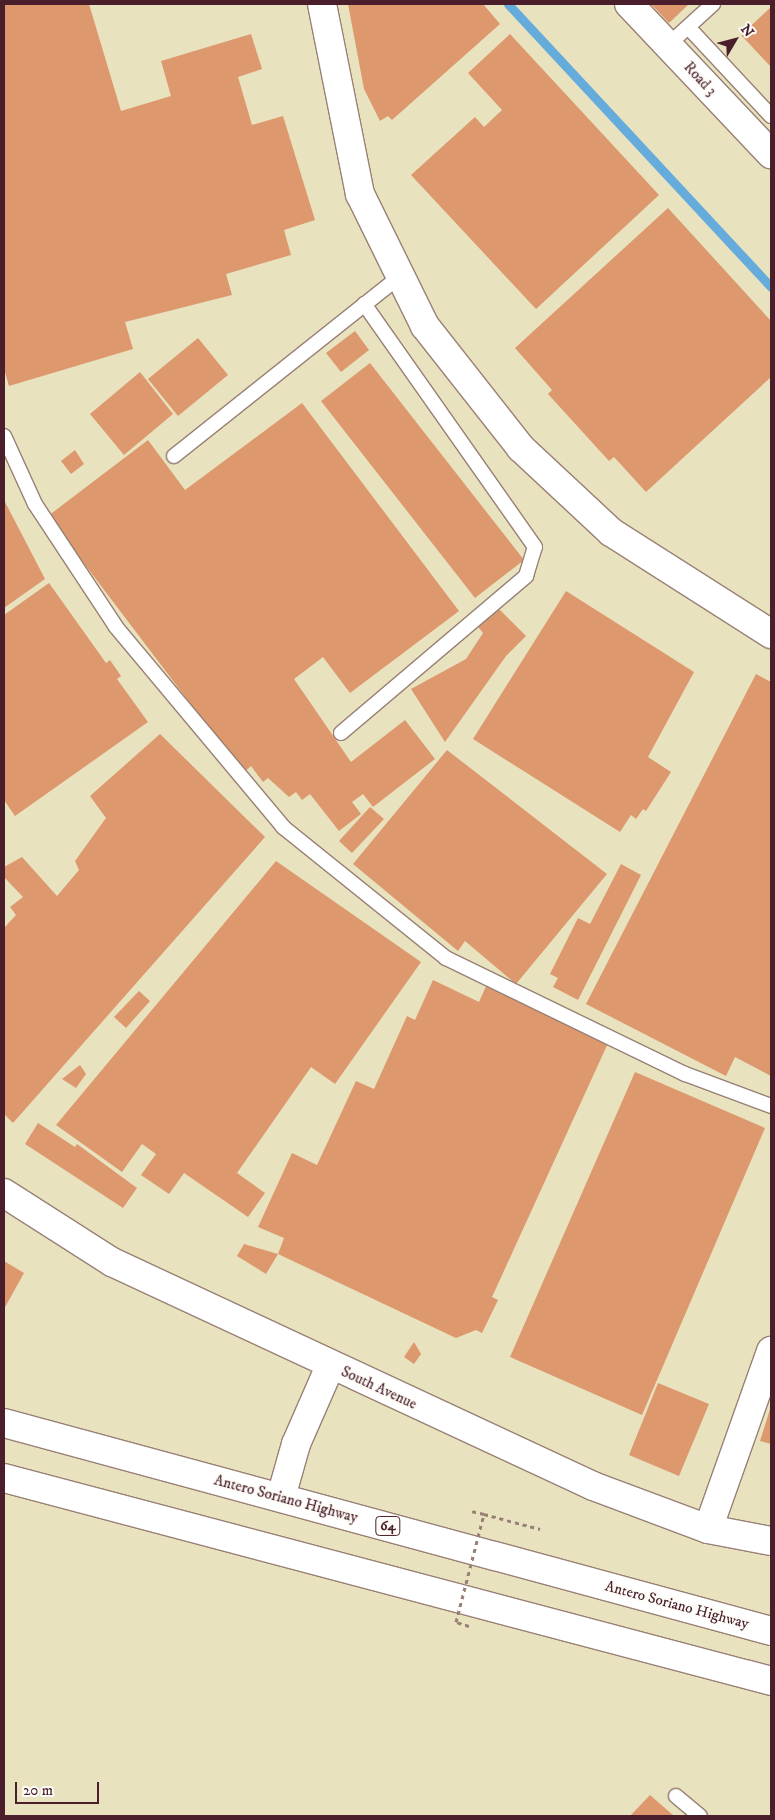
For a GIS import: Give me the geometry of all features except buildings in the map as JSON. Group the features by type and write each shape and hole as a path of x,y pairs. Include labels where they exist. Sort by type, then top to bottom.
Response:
{"street":[{"path":"322,4 360,194 425,326 521,448 610,532 771,634"},
{"name":"Road 3","path":"629,4 771,154"},
{"name":"South Avenue","path":"4,1193 112,1262 330,1366 593,1486 708,1528 771,1541"},
{"path":"708,1528 771,1351"},
{"path":"282,1497 296,1444 330,1366"},
{"name":"Antero Soriano Highway","path":"4,1423 771,1631"},
{"path":"4,1478 771,1681"}],"lane":[{"path":"668,45 713,4"},
{"path":"688,27 771,116"},
{"path":"174,456 400,276"},
{"path":"341,733 526,576 535,547 364,304"},
{"path":"4,436 35,504 116,627 283,827 446,958 685,1074 771,1106"},
{"path":"676,1796 700,1816"}],"path":[{"path":"471,1511 540,1529"},
{"path":"469,1626 456,1622 484,1514"}],"waterway":[{"path":"508,4 771,287"}]}
